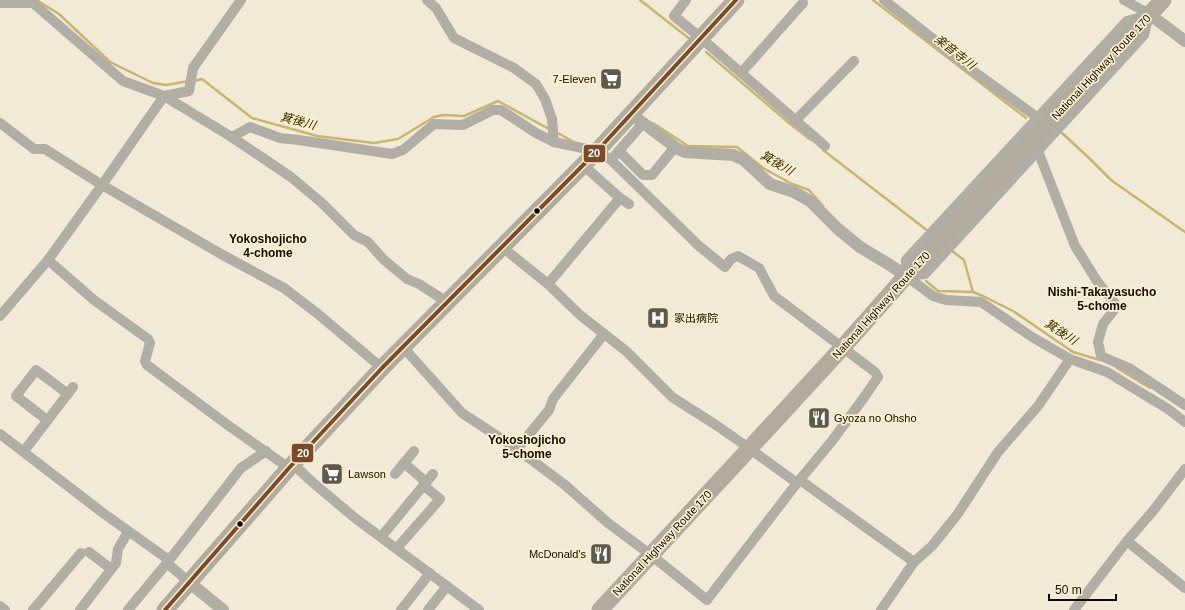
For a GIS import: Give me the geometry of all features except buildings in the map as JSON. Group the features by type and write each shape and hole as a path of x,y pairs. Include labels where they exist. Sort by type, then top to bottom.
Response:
{"highway":[{"path":"165,610 291,466 382,368 583,165 604,156 637,118 701,38 736,0"},
{"name":"National Highway Route 170","path":"600,610 843,347 906,276 1163,0"}],"street":[{"path":"0,315 48,260 164,96 189,91 193,68 241,0"},
{"path":"427,0 436,8 454,38 514,68 536,84 545,99 552,119 554,142"},
{"path":"686,0 674,16 701,38 794,121 825,146"},
{"path":"884,0 972,70 1038,118"},
{"path":"1124,0 1150,14 1185,41"},
{"path":"0,4 33,3 123,81 164,96 232,137 291,177 322,203 354,234 368,242 382,259 407,279 419,284 447,302"},
{"path":"741,73 804,3"},
{"path":"906,276 906,260 1127,20 1150,14"},
{"path":"906,276 925,274 1144,35 1150,14"},
{"path":"794,121 854,61"},
{"path":"232,137 250,127 280,138 392,154 403,150 434,124 463,125 493,110 501,110 536,133 554,142 604,156 704,250 725,267 731,259 738,256 759,268 774,296 843,347 875,372 878,377 832,442 798,481 707,600 608,523 565,486 517,449 462,413 403,347"},
{"path":"604,156 619,151 637,118 675,147 685,152 734,154 744,160 770,184 794,192 810,201 838,229 860,247 890,265 933,296 946,300 981,302 1032,337 1070,359 1107,372 1168,409 1185,422"},
{"path":"0,123 34,149 45,149 102,185 221,254 284,288 318,314 382,368"},
{"path":"619,151 643,175 652,175 675,147"},
{"path":"1038,151 1075,246 1097,281 1117,306 1103,324 1101,330 1098,342 1101,356 1128,368 1185,405"},
{"path":"583,165 620,198 629,204"},
{"path":"548,284 620,198"},
{"path":"502,247 548,284 580,315 626,351 672,397 750,448 914,562"},
{"path":"48,260 94,300 148,339 150,343 145,360 147,365 229,426 291,466 355,518 479,610"},
{"path":"517,449 549,410 553,399 604,334"},
{"path":"881,610 914,562 932,546 957,515 998,452 1038,406 1070,359"},
{"path":"24,451 70,390 36,370 16,396 47,420"},
{"path":"0,434 168,562 190,583 223,610"},
{"path":"128,610 168,562 241,468 266,451"},
{"path":"395,474 414,451"},
{"path":"397,548 440,499 427,480 404,463"},
{"path":"1074,610 1127,540 1185,469"},
{"path":"381,537 427,480"},
{"path":"80,610 116,563 118,549 128,532"},
{"path":"1127,540 1185,588"},
{"path":"33,610 85,553 111,569"},
{"path":"401,610 430,573"},
{"path":"428,610 446,586"},
{"path":"0,606 5,610"}],"waterway":[{"path":"640,0 691,40"},
{"name":"楽音寺川","path":"873,0 1026,118"},
{"name":"箕後川","path":"38,1 59,14 110,62 153,83 166,85 189,81"},
{"path":"706,52 811,140"},
{"name":"箕後川","path":"194,81 202,79 252,118 317,136 374,143 398,139 434,117 443,115 464,116 498,101 549,129"},
{"name":"箕後川","path":"653,123 688,146 737,147 763,168 792,184 809,190 823,206"},
{"name":"箕後川","path":"556,132 574,142"},
{"name":"楽音寺川","path":"1062,133 1111,180 1185,232"},
{"path":"823,150 928,231"},
{"path":"952,251 964,260 973,292"},
{"name":"箕後川","path":"926,281 938,291 973,292 983,296 1013,311 1073,352 1100,360"},
{"name":"箕後川","path":"1117,368 1150,388"}],"transit line":[{"name":"20","path":"165,610 289,468 382,368 597,151 736,0"}],"place":[{"name":"7-Eleven","path":"611,79"},
{"name":"家出病院","path":"658,318"},
{"name":"Gyoza no Ohsho","path":"819,418"},
{"name":"Lawson","path":"332,474"},
{"name":"McDonald's","path":"601,554"}],"district":[{"name":"Yokoshojicho 4-chome","path":"268,246"},
{"name":"Nishi-Takayasucho 5-chome","path":"1102,299"},
{"name":"Yokoshojicho 5-chome","path":"527,447"}]}
